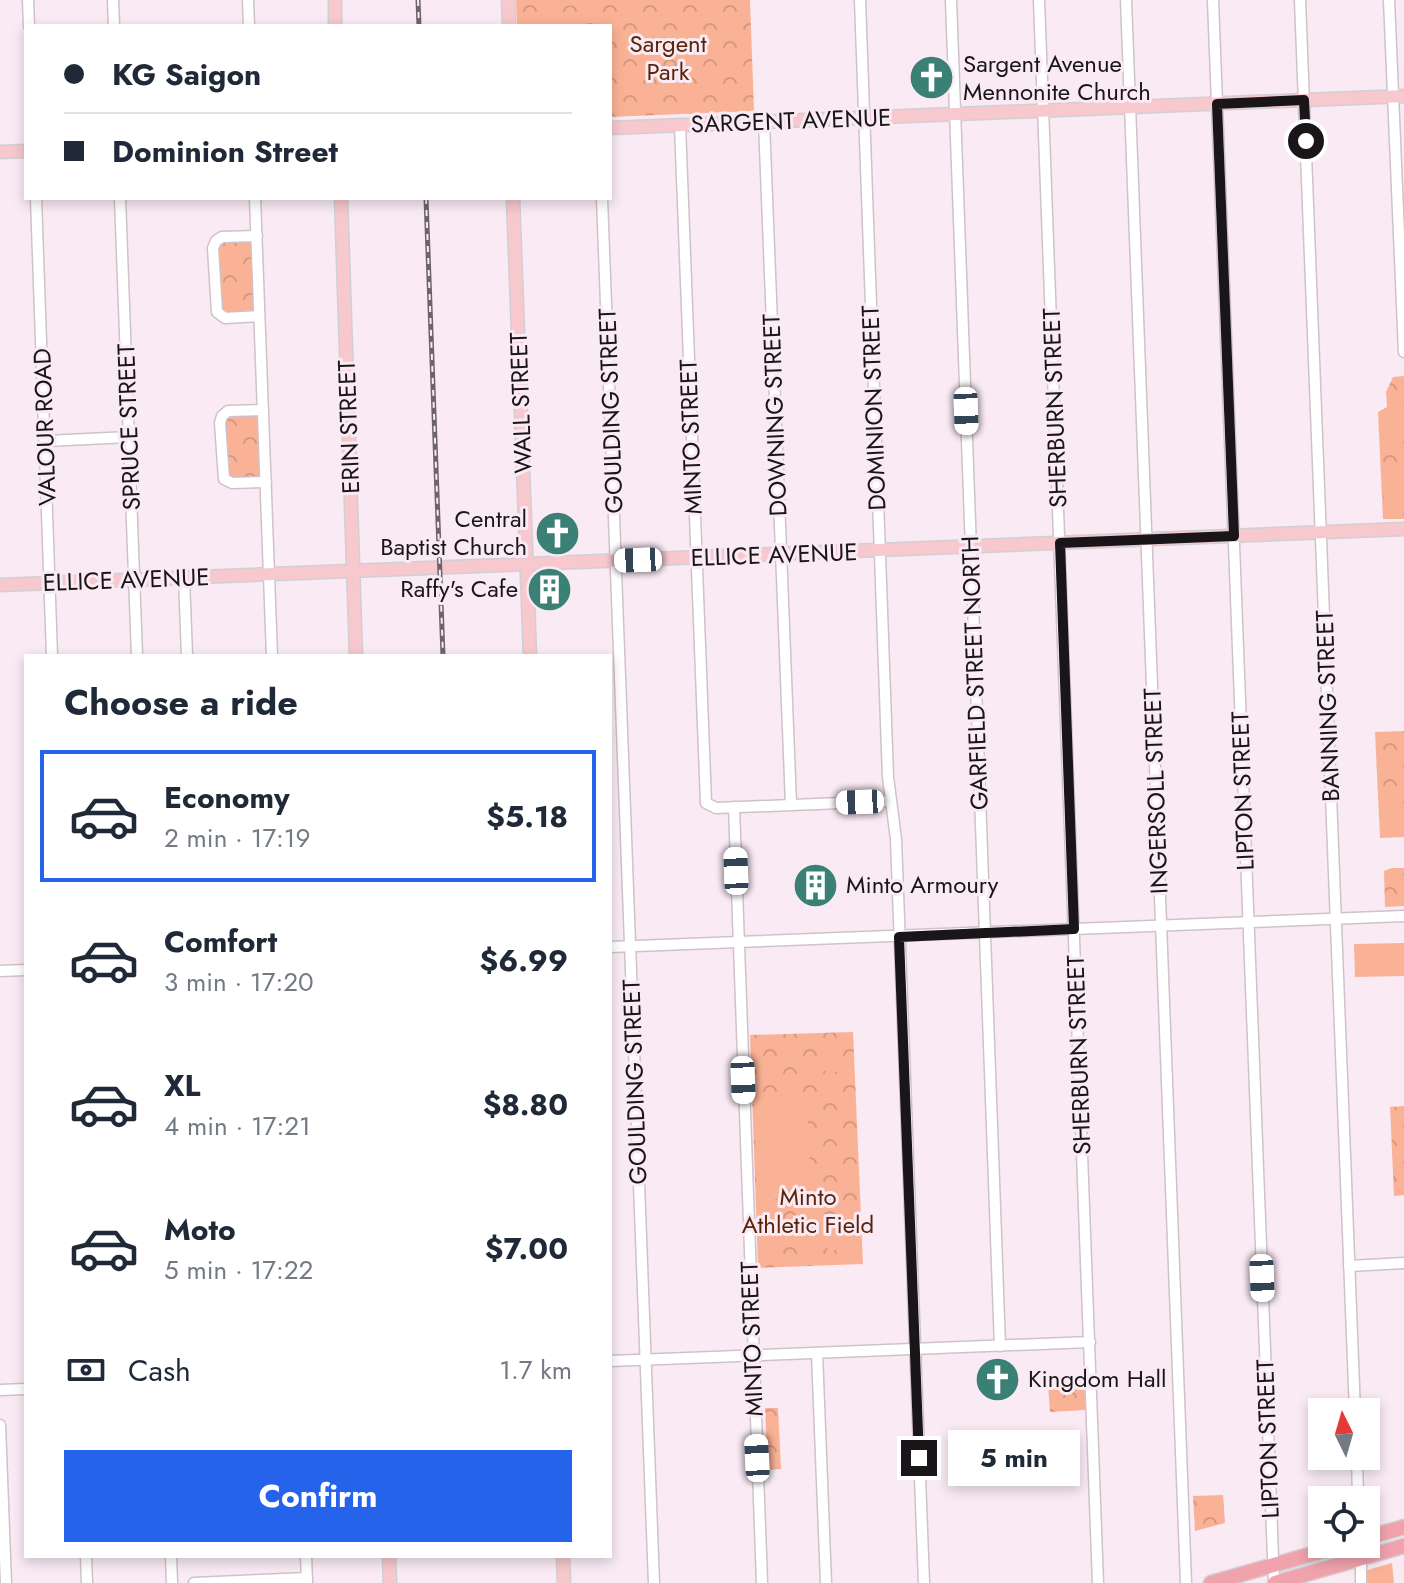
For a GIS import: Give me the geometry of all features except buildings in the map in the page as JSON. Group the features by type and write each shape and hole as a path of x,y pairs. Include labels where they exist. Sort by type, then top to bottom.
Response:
{"highway":[{"path":"1380,1534 1404,1527"},
{"path":"1380,1553 1404,1546"},
{"path":"1211,1583 1308,1555"},
{"path":"1274,1583 1361,1558"}],"main road":[{"path":"335,0 335,24"},
{"path":"508,0 509,24"},
{"name":"SARGENT AVENUE","path":"612,128 1398,96"},
{"path":"0,152 24,151"},
{"name":"ERIN STREET","path":"341,200 356,654"},
{"name":"WALL STREET","path":"513,200 530,654"},
{"name":"ELLICE AVENUE","path":"0,585 1404,529"},
{"path":"389,1558 390,1583"},
{"path":"563,1558 564,1583"}],"street":[{"path":"28,0 29,24"},
{"path":"113,0 114,24"},
{"path":"248,0 249,24"},
{"name":"DOMINION STREET","path":"860,0 889,801 896,839 924,1583"},
{"name":"GARFIELD STREET NORTH","path":"951,0 1000,1346"},
{"name":"SHERBURN STREET","path":"1039,0 1098,1583"},
{"name":"INGERSOLL STREET","path":"1126,0 1186,1583"},
{"name":"LIPTON STREET","path":"1213,0 1274,1583"},
{"name":"BANNING STREET","path":"1300,0 1354,1398"},
{"path":"1389,0 1398,96 1404,352"},
{"name":"DOWNING STREET","path":"764,122 791,804"},
{"name":"MINTO STREET","path":"680,125 705,796 709,807 734,807 762,1583"},
{"name":"VALOUR ROAD","path":"36,200 52,654"},
{"name":"SPRUCE STREET","path":"120,200 137,654"},
{"path":"255,200 272,654"},
{"name":"GOULDING STREET","path":"602,200 654,1583"},
{"path":"257,236 222,237 213,248 217,312 225,318 259,316"},
{"path":"263,410 228,411 220,423 224,479 232,483 266,482"},
{"path":"46,441 129,437"},
{"path":"184,578 187,654"},
{"path":"734,807 889,801"},
{"path":"612,947 1404,916"},
{"path":"0,971 24,970"},
{"path":"1349,1266 1404,1263"},
{"path":"612,1361 1090,1342"},
{"path":"817,1353 826,1583"},
{"path":"0,1390 24,1389"},
{"path":"0,1425 6,1583"},
{"path":"86,1558 87,1583"},
{"path":"171,1558 172,1583"},
{"path":"194,1583 307,1581 306,1558"},
{"path":"1361,1558 1361,1583"}],"green space":[{"name":"Sargent Park","path":"516,0 750,0 754,111 612,117 612,24 517,24"},
{"path":"553,0 704,0 577,6 563,5"},
{"path":"565,18 566,24 524,24 524,20"},
{"path":"246,240 254,246 257,305 254,313 225,314 221,311 216,250 223,241"},
{"path":"1404,376 1404,519 1383,519 1378,412 1387,407 1386,392 1393,377"},
{"path":"1404,406 1404,441 1388,433 1379,417"},
{"path":"229,415 258,416 261,476 257,479 228,478 225,418"},
{"path":"1382,474 1404,476 1404,510 1393,514 1385,509"},
{"path":"1404,731 1404,837 1380,838 1375,732"},
{"path":"1404,807 1404,835 1388,835 1383,829 1383,813 1390,808"},
{"path":"1404,868 1404,906 1385,907 1384,871"},
{"path":"1404,943 1404,976 1355,977 1354,944"},
{"name":"Minto Athletic Field","path":"853,1032 863,1264 758,1268 750,1035"},
{"path":"842,1046 843,1069 832,1073 820,1070 818,1048"},
{"path":"807,1099 811,1198 757,1200 754,1101"},
{"path":"1404,1106 1404,1195 1394,1196 1390,1107"},
{"path":"843,1225 849,1227 850,1250 828,1250 827,1232"},
{"path":"1084,1383 1086,1410 1050,1412 1048,1385"},
{"path":"765,1408 778,1408 781,1469 768,1470"},
{"path":"1223,1495 1225,1523 1195,1531 1193,1496"},
{"path":"1392,1563 1394,1583 1365,1583 1364,1571"}],"railway":[{"path":"418,0 419,24"},
{"path":"426,200 443,654"}],"place":[{"name":"Sargent Avenue Mennonite Church","path":"932,78"},
{"name":"Central Baptist Church","path":"558,533"},
{"name":"Raffy's Cafe","path":"549,589"},
{"name":"Minto Armoury","path":"815,885"},
{"name":"Kingdom Hall","path":"997,1379"}],"route":[{"path":"919,1458 899,937 1074,929 1060,543 1234,536 1217,104 1304,100 1306,141"}]}
